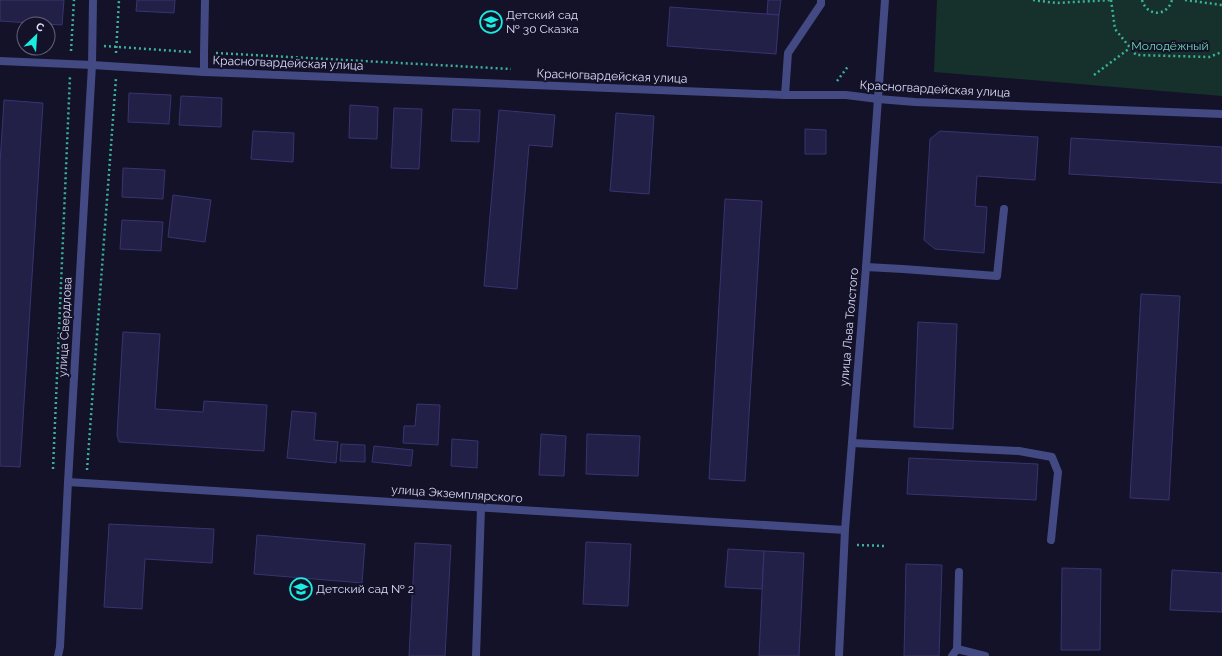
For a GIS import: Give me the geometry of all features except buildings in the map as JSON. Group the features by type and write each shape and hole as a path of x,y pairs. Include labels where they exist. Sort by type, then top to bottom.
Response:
{"street":[{"name":"улица Свердлова","path":"58,656 60,647 92,65 93,0"},
{"path":"204,72 205,0"},
{"path":"785,95 788,52 821,4 822,0"},
{"name":"улица Льва Толстого","path":"838,656 845,530 885,0"},
{"name":"Красногвардейская улица","path":"0,61 117,66 204,72 785,95 846,95 915,102 1222,114"},
{"path":"866,267 903,268 997,276 1004,209"},
{"path":"852,443 1019,451 1052,457 1058,472 1052,540"},
{"name":"улица Экземплярского","path":"68,482 845,530"},
{"path":"476,656 481,508"},
{"path":"959,572 955,653 985,656"}],"path":[{"path":"53,474 74,0"},
{"path":"86,483 117,66 116,46 119,0"},
{"path":"1034,0 1056,3 1111,0 1115,29 1136,55 1209,57 1222,52"},
{"path":"1142,0 1147,10 1157,12 1166,10 1170,6 1172,0"},
{"path":"1184,0 1222,5"},
{"path":"72,46 116,46 204,53 515,69"},
{"path":"1094,75 1130,48"},
{"path":"836,82 849,65"}],"green space":[{"name":"Молодёжный","path":"937,0 1222,0 1222,96 934,72"}],"place":[{"name":"Детский сад № 30 Сказка","path":"491,22"},
{"name":"Детский сад № 2","path":"301,589"}]}
